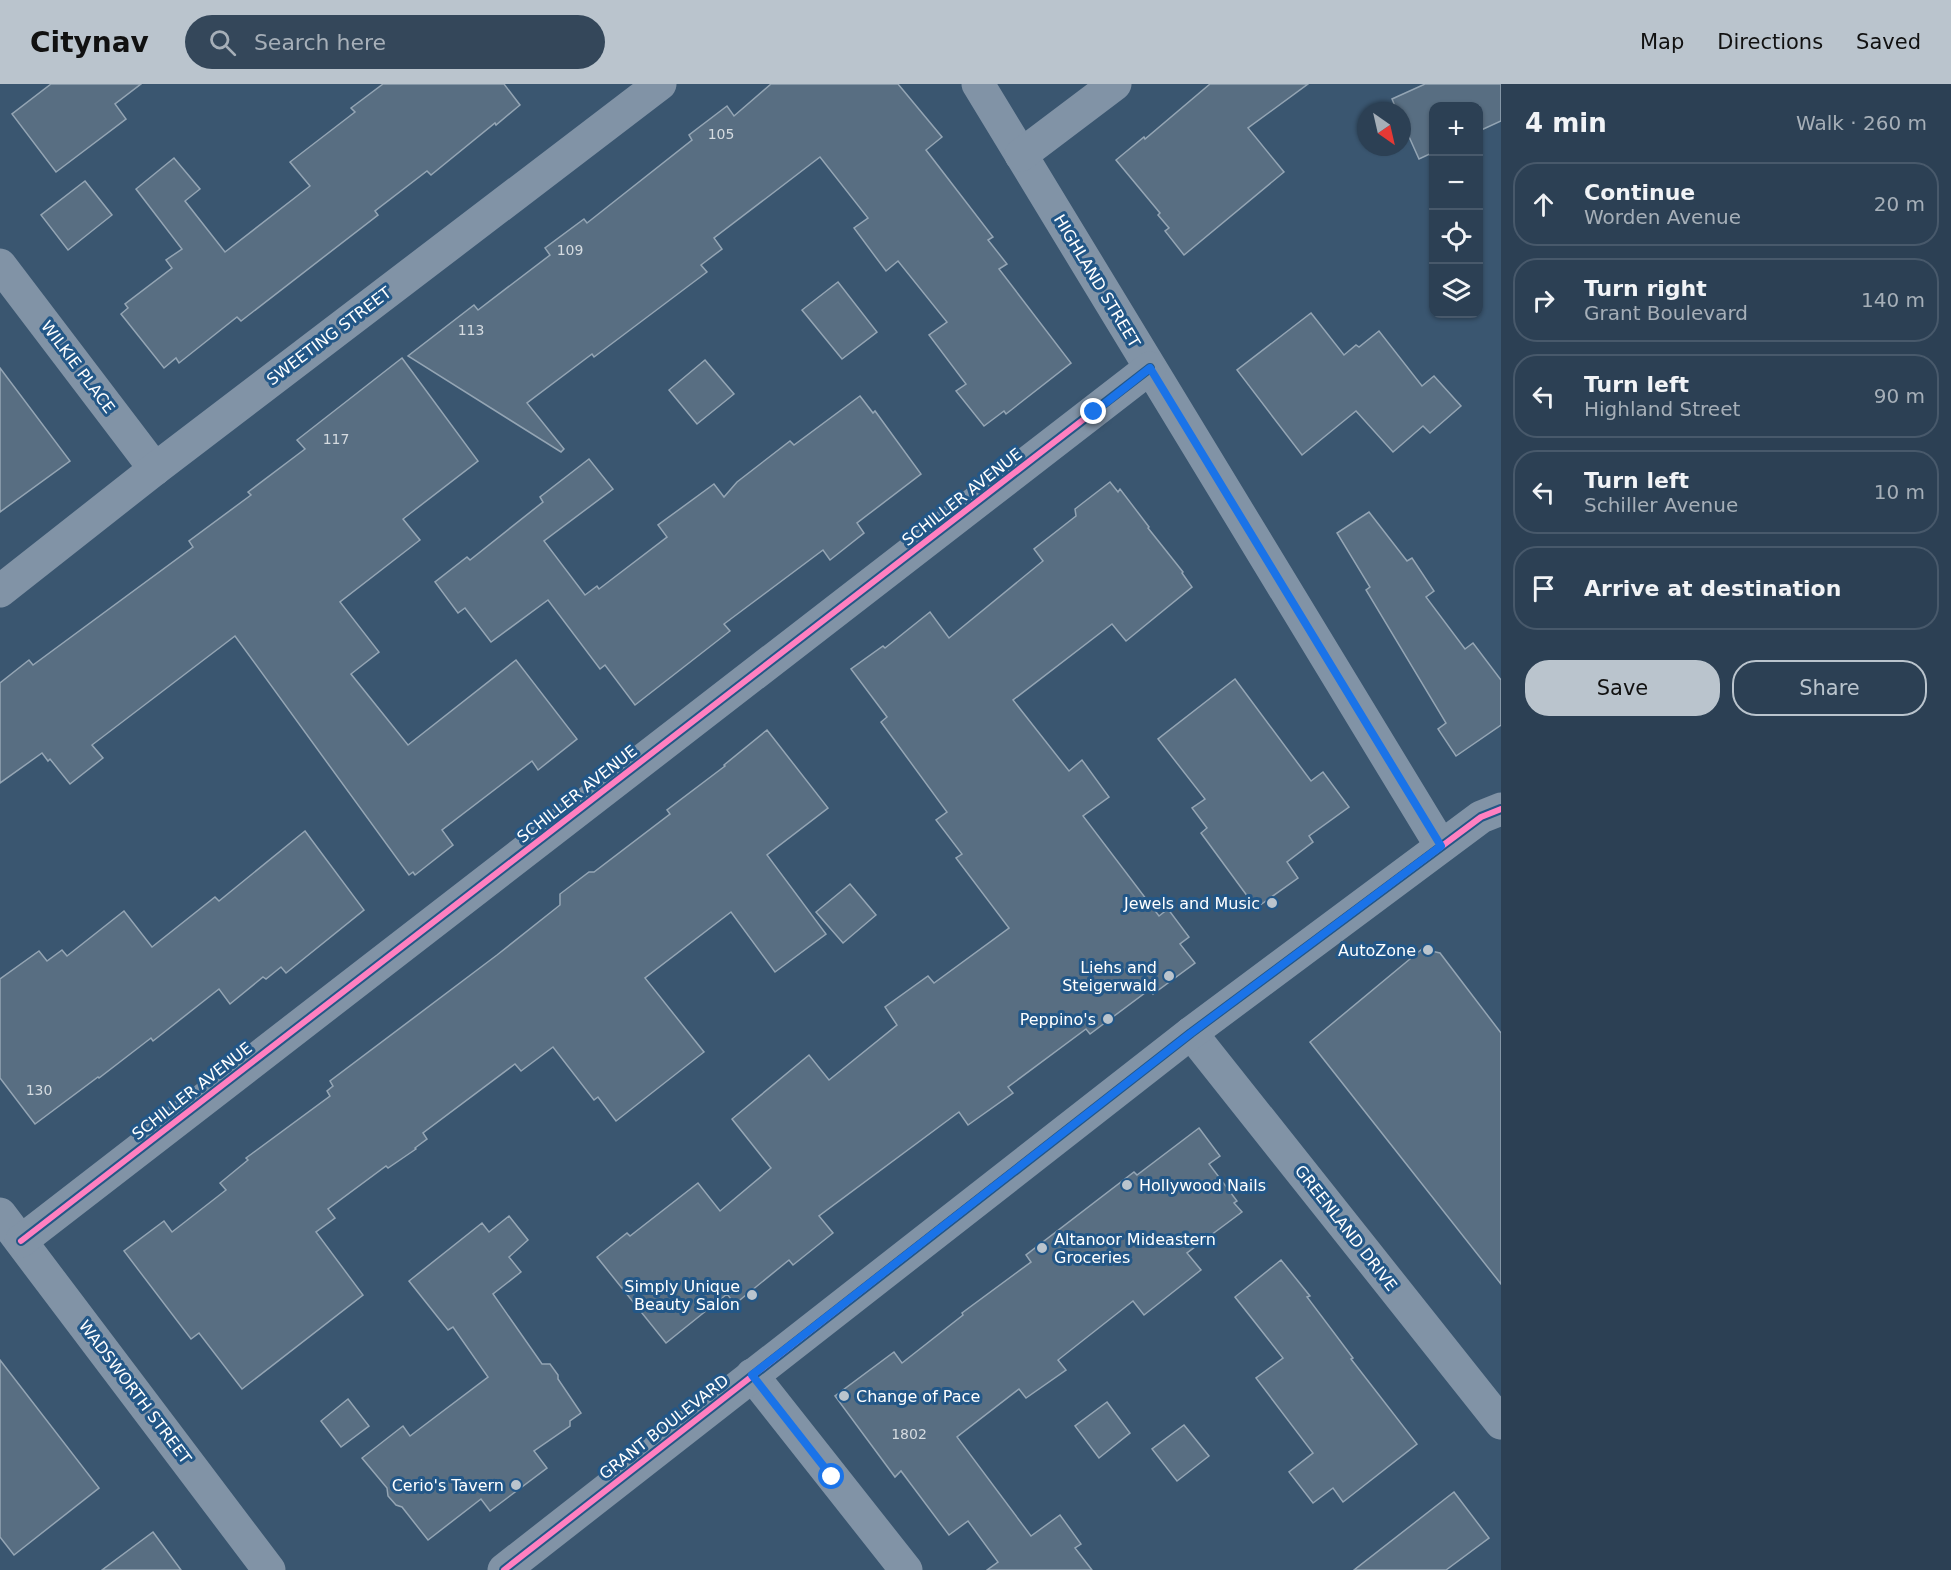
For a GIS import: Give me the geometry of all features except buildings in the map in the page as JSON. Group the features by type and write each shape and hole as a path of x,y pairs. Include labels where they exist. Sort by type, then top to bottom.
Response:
{"street":[{"name":"SWEETING STREET","path":"0,591 155,469 660,84"},
{"name":"HIGHLAND STREET","path":"978,84 1441,846"},
{"path":"1021,155 1115,84"},
{"name":"WILKIE PLACE","path":"0,265 155,469"},
{"name":"SCHILLER AVENUE","path":"21,1241 1150,368"},
{"name":"GRANT BOULEVARD","path":"504,1570 1191,1033 1481,817 1501,809"},
{"name":"GREENLAND DRIVE","path":"1191,1033 1501,1423"},
{"name":"WADSWORTH STREET","path":"0,1214 269,1570"},
{"path":"752,1375 906,1570"}],"cycle path":[{"path":"21,1241 1150,368"},
{"path":"504,1570 1191,1033 1481,817 1501,809"}],"place":[{"name":"Jewels and Music","path":"1272,903"},
{"name":"AutoZone","path":"1428,950"},
{"name":"Liehs and Steigerwald","path":"1169,976"},
{"name":"Peppino's","path":"1108,1019"},
{"name":"Hollywood Nails","path":"1127,1185"},
{"name":"Altanoor Mideastern Groceries","path":"1042,1248"},
{"name":"Simply Unique Beauty Salon","path":"752,1295"},
{"name":"Change of Pace","path":"844,1396"},
{"name":"Cerio's Tavern","path":"516,1485"}],"route":[{"path":"832,1477 752,1375 1191,1033 1441,846 1150,368 1094,412"}]}
